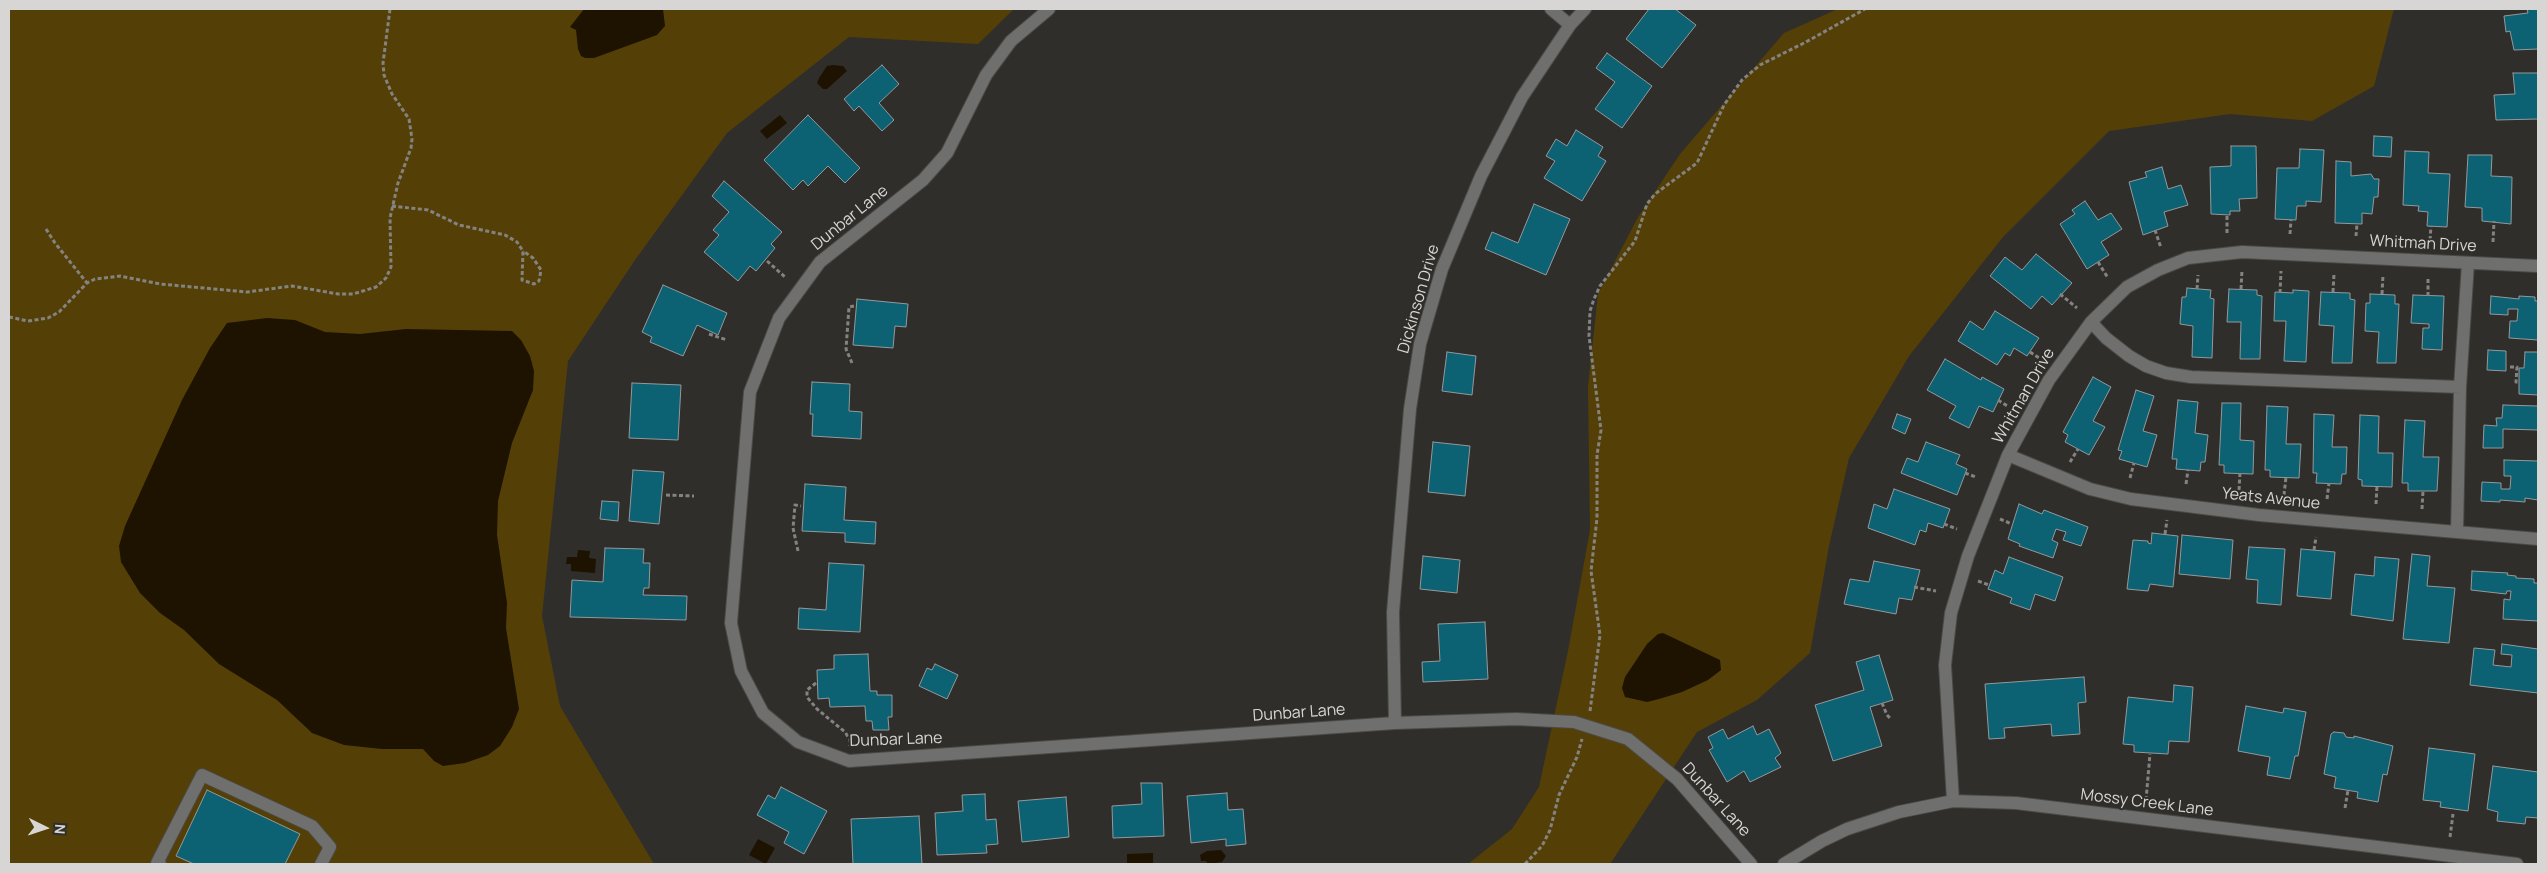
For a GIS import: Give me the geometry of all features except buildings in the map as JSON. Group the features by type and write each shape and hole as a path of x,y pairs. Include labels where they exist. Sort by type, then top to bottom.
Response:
{"street":[{"name":"Dunbar Lane","path":"1049,9 1011,40 986,74 948,153 923,180 820,262 779,318 750,392 731,623 742,671 763,713 798,742 849,761 1395,723 1540,719 1574,722 1628,739 1677,779 1751,864"},
{"path":"1551,9 1570,25"},
{"name":"Dickinson Drive","path":"1395,723 1393,612 1410,416 1420,344 1442,269 1480,176 1522,97 1570,25 1585,9"},
{"name":"Whitman Drive","path":"1953,801 1945,665 1951,613 1970,551 2008,455 2049,380 2091,322 2127,287 2158,270 2188,258 2242,252 2538,266"},
{"path":"2457,532 2460,387 2468,262"},
{"path":"2091,322 2106,338 2129,356 2146,366 2166,373 2191,376 2460,387"},
{"name":"Yeats Avenue","path":"2008,455 2090,489 2131,499 2259,515 2538,539"},
{"path":"160,864 157,863 202,775 312,826 330,847 321,864"},
{"name":"Mossy Creek Lane","path":"1784,864 1822,841 1847,829 1900,812 1953,801 2016,803 2517,864"}],"path":[{"path":"9,317 28,321 48,318 59,312 87,283 95,279 120,276 160,284 240,292 292,286 338,294 365,291 376,287 386,278 391,267 390,218 398,183 411,148 412,139 408,119 392,94 384,74 383,63 390,9"},
{"path":"1525,864 1542,846 1550,830 1559,795 1577,756 1595,683 1600,635 1591,571 1597,518 1596,455 1601,430 1589,336 1590,311 1594,299 1600,286 1635,241 1647,204 1655,194 1697,163 1724,105 1742,80 1760,65 1865,9"},
{"path":"392,206 428,210 459,225 505,235 517,242 523,251 533,258 541,270 539,281 534,284 522,280 523,251"},
{"path":"2227,216 2227,233"},
{"path":"2290,234 2291,220"},
{"path":"2493,242 2494,221"},
{"path":"2356,236 2357,224"},
{"path":"2430,240 2431,226"},
{"path":"46,229 87,283"},
{"path":"2155,230 2162,248"},
{"path":"767,261 785,277"},
{"path":"2098,262 2108,278"},
{"path":"2241,289 2242,270"},
{"path":"2280,293 2281,271"},
{"path":"2333,292 2334,274"},
{"path":"2198,275 2198,289"},
{"path":"2382,294 2383,275"},
{"path":"2428,277 2428,296"},
{"path":"2060,294 2077,308"},
{"path":"852,363 846,349 849,307 854,306"},
{"path":"709,334 727,340"},
{"path":"2030,352 2039,358"},
{"path":"2510,367 2517,367 2516,382 2519,382"},
{"path":"1998,400 2009,407"},
{"path":"2070,462 2078,449"},
{"path":"2130,478 2134,463"},
{"path":"2186,484 2188,470"},
{"path":"1965,473 1976,477"},
{"path":"2239,490 2240,473"},
{"path":"2284,495 2286,477"},
{"path":"2327,499 2328,483"},
{"path":"2376,504 2377,486"},
{"path":"2422,509 2423,491"},
{"path":"666,495 694,496"},
{"path":"798,551 793,528 795,505 801,506"},
{"path":"2000,519 2012,524"},
{"path":"2165,534 2167,520"},
{"path":"1944,524 1957,529"},
{"path":"2314,550 2316,537"},
{"path":"1978,581 1989,585"},
{"path":"1914,587 1936,591"},
{"path":"816,684 807,690 807,697 850,740 849,761"},
{"path":"1882,703 1887,715 1891,719"},
{"path":"2146,800 2150,754"},
{"path":"2345,808 2348,790"},
{"path":"2450,838 2453,814"}],"shaded area":[{"path":"9,9 1014,9 978,44 849,37 727,133 635,260 568,361 542,616 560,706 654,864 9,864"},
{"path":"584,9 663,9 665,26 657,35 594,58 585,58 581,56 578,49 576,30 570,27"},
{"path":"1838,9 2394,9 2374,86 2312,121 2230,114 2109,131 2003,237 1909,356 1849,458 1829,546 1810,653 1757,700 1697,732 1610,864 1468,864 1512,829 1539,787 1568,651 1590,530 1588,387 1598,294 1637,219 1680,154 1784,33"},
{"path":"827,66 843,66 847,71 827,89 823,89 817,83 819,78"},
{"path":"780,115 787,123 767,139 760,131"},
{"path":"267,318 295,320 325,332 360,334 406,329 512,331 521,340 530,356 534,371 533,390 512,443 498,501 497,535 507,603 506,628 519,709 512,727 500,746 488,755 465,763 443,766 434,761 423,749 382,749 344,745 312,733 277,700 219,664 184,630 160,613 140,593 121,562 119,546 125,526 182,400 210,348 227,323"},
{"path":"578,550 590,551 589,558 596,559 595,573 571,571 571,564 566,564 567,557 577,557"},
{"path":"1663,633 1720,660 1721,670 1708,680 1682,692 1659,699 1647,702 1625,697 1622,688 1625,677 1647,644 1658,634"},
{"path":"758,839 775,848 766,864 749,855"},
{"path":"1221,850 1226,856 1222,862 1208,864 1206,861 1201,861 1200,855 1207,851"},
{"path":"1153,853 1153,864 1127,864 1127,854"}]}
